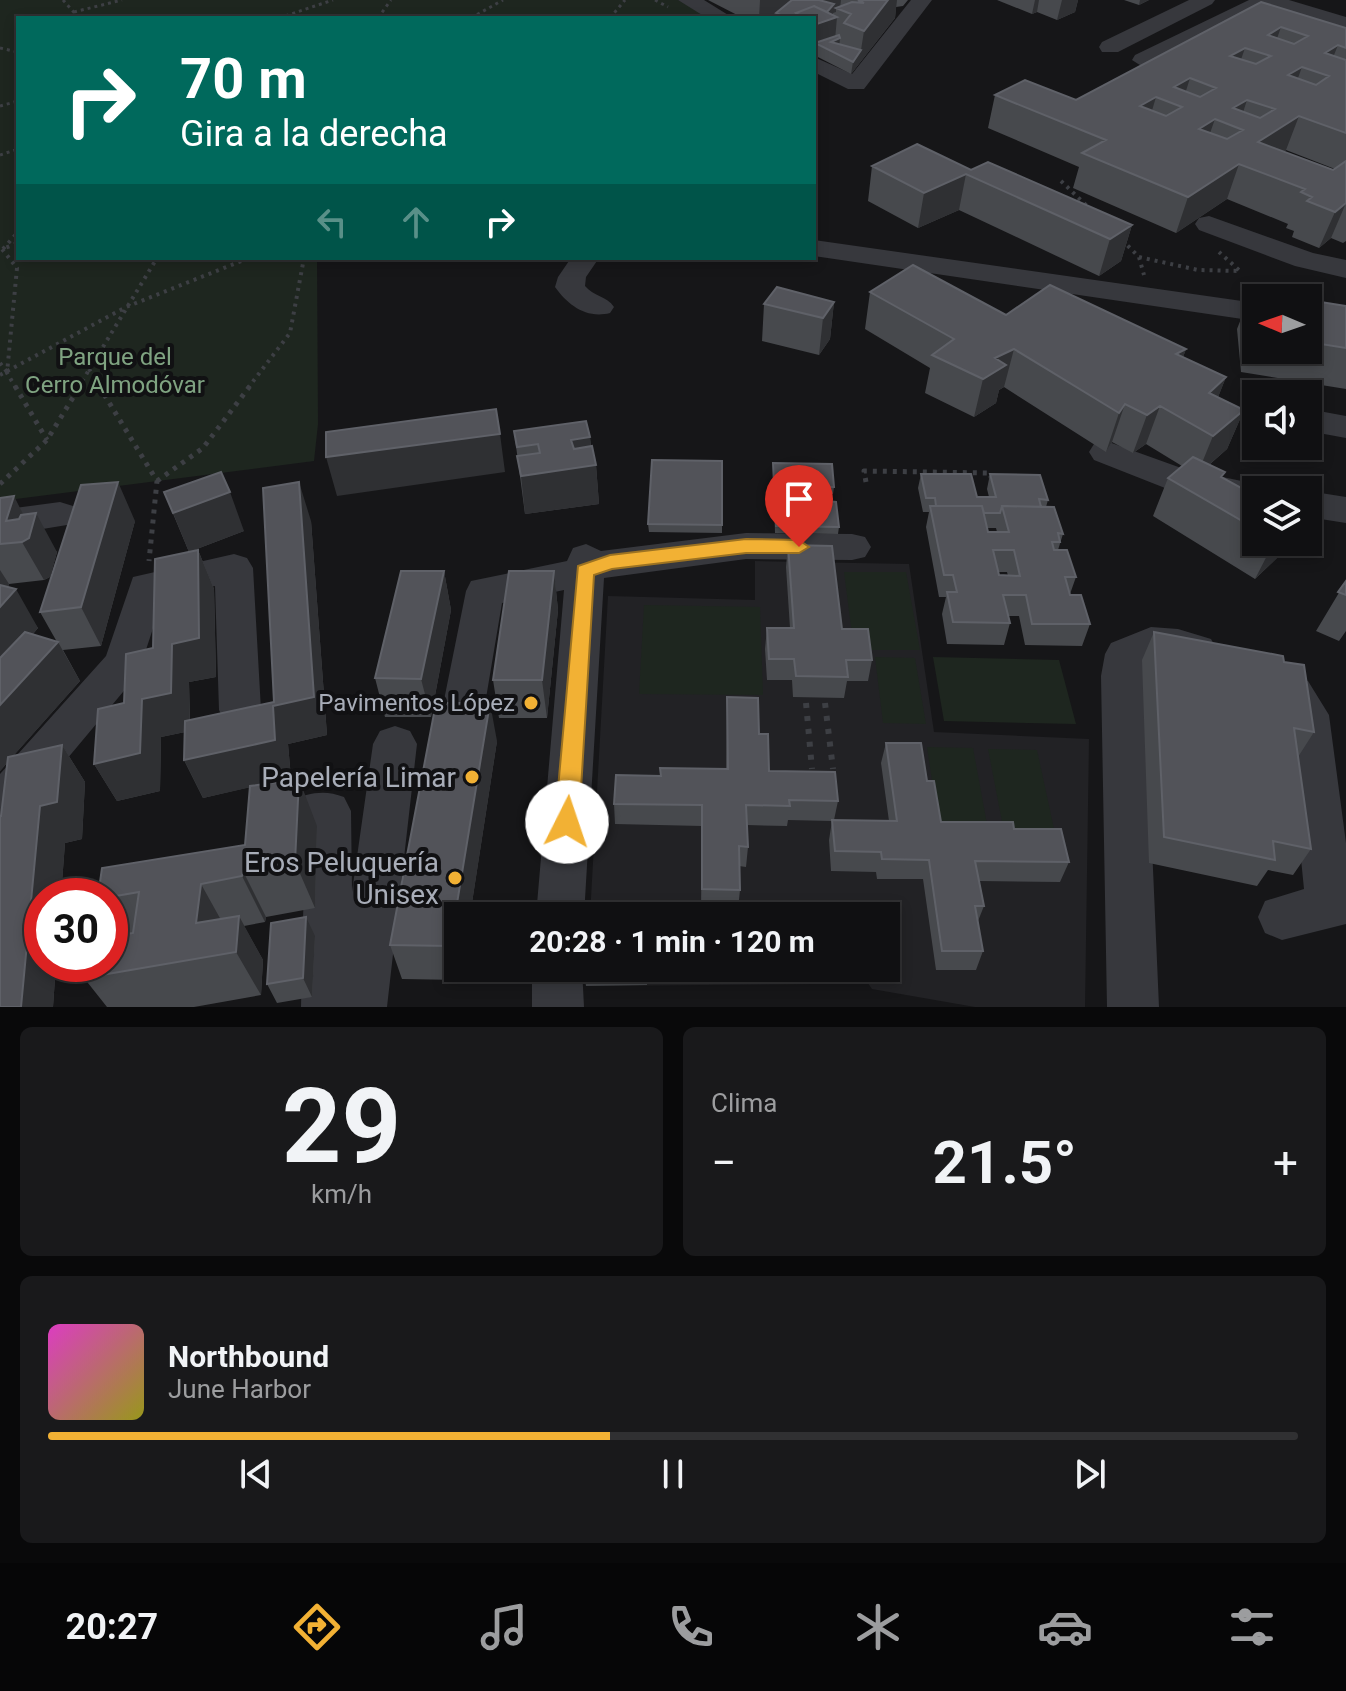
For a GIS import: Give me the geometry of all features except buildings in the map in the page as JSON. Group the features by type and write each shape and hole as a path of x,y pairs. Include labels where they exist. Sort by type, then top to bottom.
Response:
{"street":[{"path":"688,0 719,16"},
{"path":"1110,47 1205,0"},
{"path":"1143,60 1266,0 1346,24"},
{"path":"887,9 916,8"},
{"path":"826,93 856,84 916,8"},
{"path":"816,65 856,84"},
{"path":"1227,231 1238,203"},
{"path":"1227,231 1279,220"},
{"path":"1227,231 1305,260 1346,269"},
{"path":"816,248 1242,310"},
{"path":"584,260 572,277 570,287 579,298 599,307"},
{"path":"1322,423 1346,427"},
{"path":"1106,452 1177,480 1242,493"},
{"path":"1322,506 1346,510"},
{"path":"0,523 60,515"},
{"path":"463,710 485,591 544,582 585,564 746,546 852,547"},
{"path":"561,902 585,564"},
{"path":"0,806 124,663 147,587 234,568 240,710"},
{"path":"1133,1007 1122,676 1125,654 1139,644 1161,641 1243,662 1277,677 1292,691 1308,715 1330,907 1282,917"},
{"path":"361,1007 395,744"},
{"path":"305,815 328,811 327,1007"},
{"path":"557,982 558,1007"}],"path":[{"path":"63,0 77,16"},
{"path":"74,12 122,0"},
{"path":"285,16 333,0"},
{"path":"475,16 503,0"},
{"path":"612,16 625,0"},
{"path":"1061,181 1094,213"},
{"path":"1117,235 1139,257 1198,270 1240,271 1210,243 1227,231"},
{"path":"2,249 16,234"},
{"path":"2,249 16,244"},
{"path":"2,249 17,268 7,373"},
{"path":"0,484 47,440 156,260"},
{"path":"0,375 126,307 244,260"},
{"path":"157,481 203,448 290,333 304,260"},
{"path":"0,363 47,440"},
{"path":"89,369 157,481 147,587"},
{"path":"866,482 864,471 990,473 994,487"},
{"path":"806,703 812,769"},
{"path":"825,703 833,769"}],"shaded area":[{"path":"755,561 909,564 934,732 1089,739 1085,1007 975,1007 872,989 867,982 900,982 900,902 591,902 608,596 755,600"},
{"path":"586,982 816,982 815,984 586,986"}],"green space":[{"name":"Parque del Cerro Almodóvar","path":"0,0 678,0 708,16 16,16 16,260 317,260 318,424 314,461 0,501"},
{"path":"844,572 906,572 920,650 854,650"},
{"path":"644,605 760,607 763,695 639,694"},
{"path":"875,657 915,658 926,724 883,723"},
{"path":"933,657 1059,660 1076,724 944,721"},
{"path":"927,747 973,748 989,835 940,834"},
{"path":"988,749 1037,750 1056,838 1005,837"}],"place":[{"name":"Pavimentos López","path":"531,703"},
{"name":"Papelería Limar","path":"472,777"},
{"name":"Eros Peluquería Unisex","path":"455,878"}],"route":[{"path":"567,822 585,571 610,562 746,546 799,547"}]}
